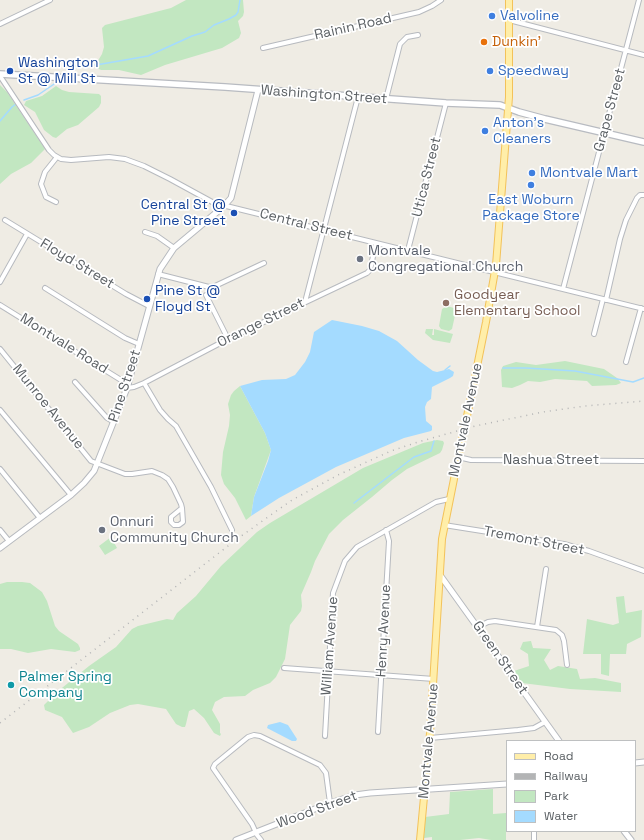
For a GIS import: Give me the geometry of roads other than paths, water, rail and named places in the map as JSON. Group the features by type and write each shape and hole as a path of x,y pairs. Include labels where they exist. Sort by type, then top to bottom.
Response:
{"main road":[{"name":"Montvale Avenue","path":"420,840 430,738 441,545 449,499 486,322 500,220 510,67 509,0"},
{"name":"Washington Street","path":"0,75 59,77 446,103 498,105 545,119 644,142"}],"street":[{"path":"0,24 50,0"},
{"name":"Rainin Road","path":"263,48 416,12 428,8 441,0"},
{"name":"Grape Street","path":"563,289 639,0"},
{"path":"509,20 644,55"},
{"path":"386,99 400,44 407,37 418,35"},
{"path":"0,75 46,146 57,157 44,172 41,184 46,197 56,202"},
{"path":"224,206 232,196 258,90"},
{"path":"305,302 358,97"},
{"name":"Utica Street","path":"408,250 446,103"},
{"name":"Central Street","path":"57,157 69,160 109,157 125,159 170,178 214,203 224,206 643,309"},
{"path":"594,334 626,220 637,198 640,195 644,195"},
{"name":"Pine Street","path":"0,548 71,495 87,480 97,464 128,385 158,274 164,262 174,248 224,206"},
{"name":"Floyd Street","path":"5,220 126,294 149,306"},
{"path":"145,232 157,236 174,248"},
{"path":"0,282 27,234"},
{"name":"Orange Street","path":"128,385 134,387 144,383 228,339 368,272 376,243"},
{"path":"158,274 209,287 215,286 264,263"},
{"path":"45,288 127,339 139,344"},
{"path":"206,295 228,339"},
{"name":"Montvale Road","path":"0,305 128,385"},
{"path":"626,362 643,309"},
{"name":"Munroe Avenue","path":"0,349 91,461 97,464"},
{"path":"75,382 107,418 114,422"},
{"path":"144,383 160,410 176,426 211,487 232,530"},
{"path":"0,410 71,495"},
{"name":"Nashua Street","path":"458,457 471,460 644,460"},
{"path":"97,464 126,474 152,471 162,475 168,479 173,487 182,508"},
{"path":"0,469 40,518"},
{"name":"William Avenue","path":"325,736 333,592 349,554 357,547 436,502 449,499"},
{"name":"Tremont Street","path":"444,525 564,544 589,551 644,571"},
{"path":"0,530 9,541"},
{"name":"Henry Avenue","path":"378,732 389,540 386,530"},
{"path":"537,626 546,569"},
{"name":"Green Street","path":"440,576 558,740"},
{"path":"478,627 492,621 537,626 554,630 562,635 566,648 567,665"},
{"path":"284,668 434,679"},
{"path":"430,738 534,728 545,722"},
{"path":"261,840 252,824 215,772 213,766 247,738 254,735 260,736 318,763 322,767 326,776 330,803"},
{"path":"425,790 506,784"},
{"name":"Wood Street","path":"236,840 330,803 360,794 425,790"},
{"path":"625,832 631,840"}],"water":[{"path":"332,320 379,331 397,341 433,371 437,372 449,369 454,372 453,376 432,387 431,399 427,402 425,407 426,421 432,426 432,430 404,438 336,467 279,498 251,516 254,497 271,450 265,433 240,386 262,380 286,379 295,375 305,362 310,352 314,332"},
{"path":"280,722 288,725 297,739 296,741 292,741 267,728 268,725"}],"waterway":[{"path":"64,76 77,65 96,65 148,56 192,36 205,32 214,25 236,15 240,0"},
{"path":"24,100 38,95 60,80"},
{"path":"0,121 16,104"},
{"path":"445,370 450,366"},
{"path":"503,368 575,371 633,382 644,378"},
{"path":"354,503 414,457 431,451 434,441"}],"railway":[{"path":"0,723 237,539 292,500 338,475 391,451 475,426 543,412 585,406 644,401"}],"place":[{"name":"Valvoline","path":"492,16"},
{"name":"Dunkin'","path":"484,42"},
{"name":"Washington St @ Mill St","path":"10,71"},
{"name":"Speedway","path":"490,71"},
{"name":"Anton's Cleaners","path":"485,131"},
{"name":"Montvale Mart","path":"532,173"},
{"name":"East Woburn Package Store","path":"531,185"},
{"name":"Central St @ Pine Street","path":"234,213"},
{"name":"Montvale Congregational Church","path":"360,259"},
{"name":"Pine St @ Floyd St","path":"147,299"},
{"name":"Goodyear Elementary School","path":"446,303"},
{"name":"Onnuri Community Church","path":"102,530"},
{"name":"Palmer Spring Company","path":"11,685"}]}
